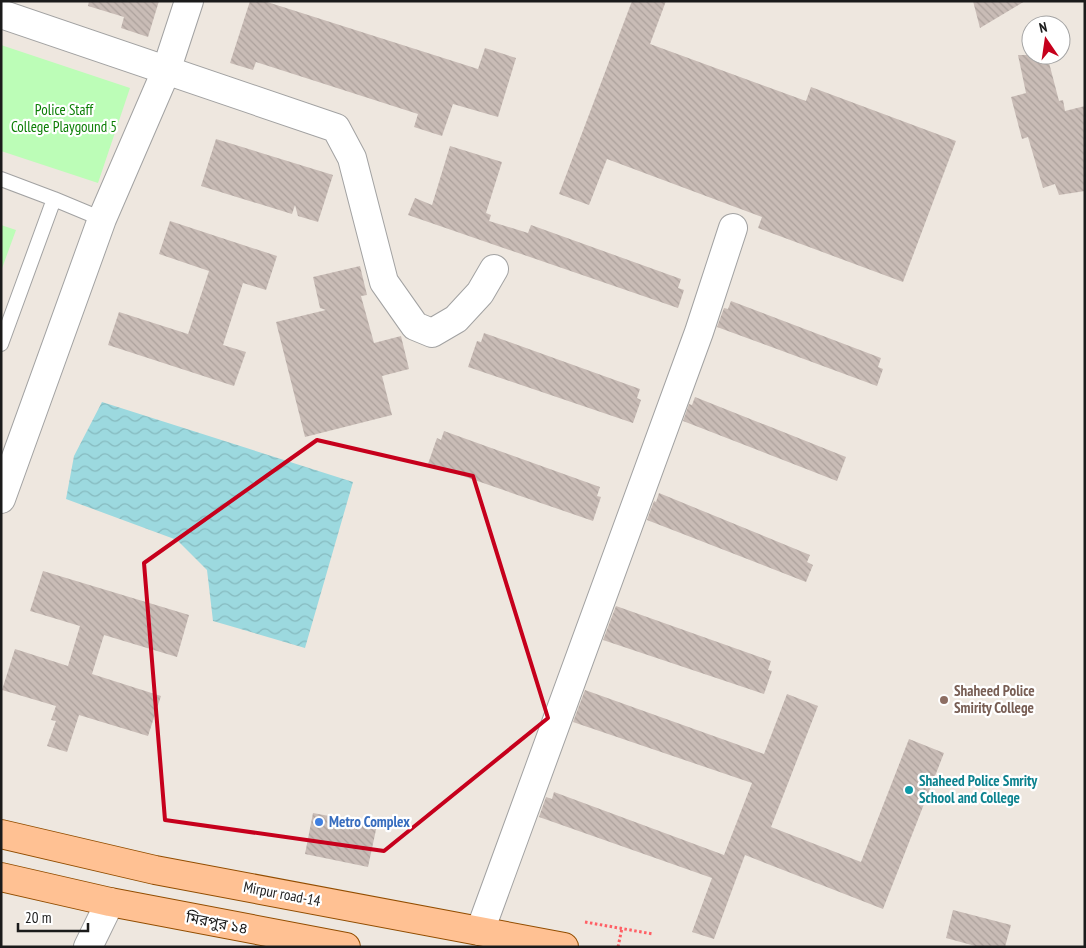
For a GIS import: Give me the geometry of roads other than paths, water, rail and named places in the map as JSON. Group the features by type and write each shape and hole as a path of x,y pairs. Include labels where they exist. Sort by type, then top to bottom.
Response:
{"main road":[{"name":"Mirpur road-14","path":"1,834 155,870 564,947"},
{"name":"মিরপুর ১৪","path":"1,877 290,942 346,947"}],"street":[{"path":"1,499 102,220 166,71 190,1"},
{"path":"1,14 336,128 352,158 384,282 415,326 432,333 456,319 480,293 494,269"},
{"path":"480,931 699,332 733,228"},
{"path":"88,947 110,902"}],"lane":[{"path":"1,179 102,220"},
{"path":"1,344 54,199"}],"water":[{"path":"102,402 353,482 305,648 213,621 207,570 177,540 66,499 74,456"}],"place":[{"name":"Shaheed Police Smirity College","path":"944,700"},
{"name":"Shaheed Police Smrity School and College","path":"909,790"},
{"name":"Metro Complex","path":"319,822"}],"park label":[{"name":"Police Staff College Playgound 5","path":"64,118"}]}
